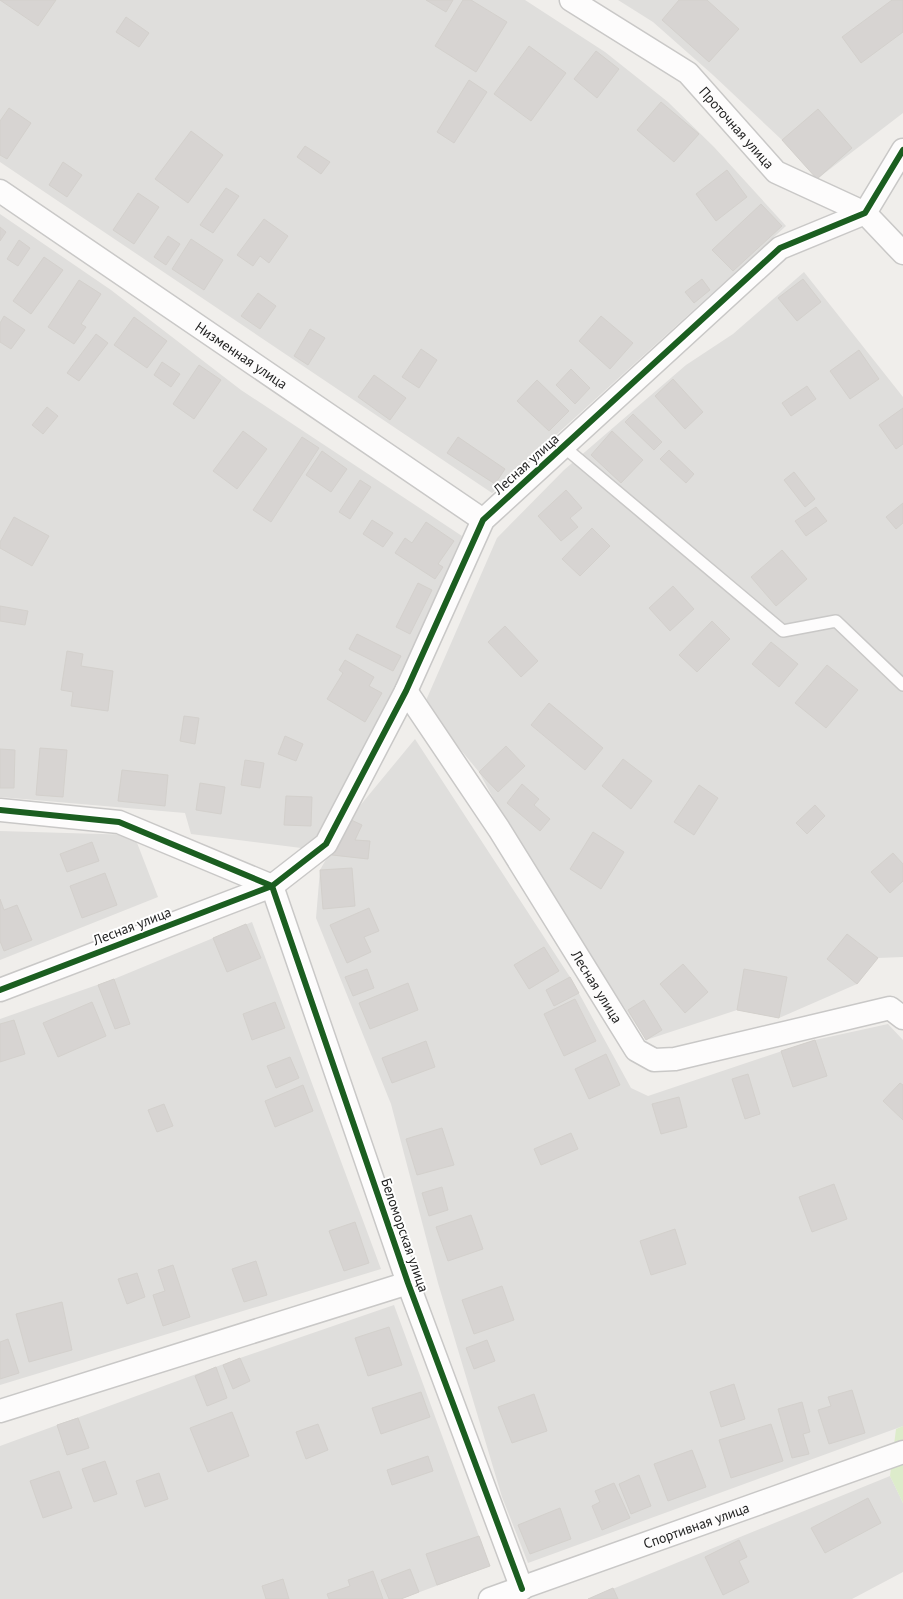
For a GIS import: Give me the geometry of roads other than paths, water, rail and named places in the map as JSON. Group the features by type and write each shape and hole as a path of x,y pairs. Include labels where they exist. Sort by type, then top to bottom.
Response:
{"street":[{"name":"Проточная улица","path":"571,0 688,72 776,172 865,213 903,253"},
{"path":"865,213 903,150"},
{"name":"Низменная улица","path":"0,192 482,520"},
{"name":"Лесная улица","path":"0,990 272,886 326,844 406,691 482,520 780,248 865,213"},
{"name":"Лесная улица","path":"406,691 499,829 636,1050 654,1060 675,1060 890,1008 903,1018"},
{"path":"0,810 119,822 272,886"},
{"name":"Беломорская улица","path":"272,886 408,1282 522,1589"},
{"name":"Беломорская улица","path":"0,1411 408,1282"},
{"name":"Спортивная улица","path":"490,1599 903,1452"}],"lane":[{"path":"564,447 783,631 836,621 903,685"}]}
